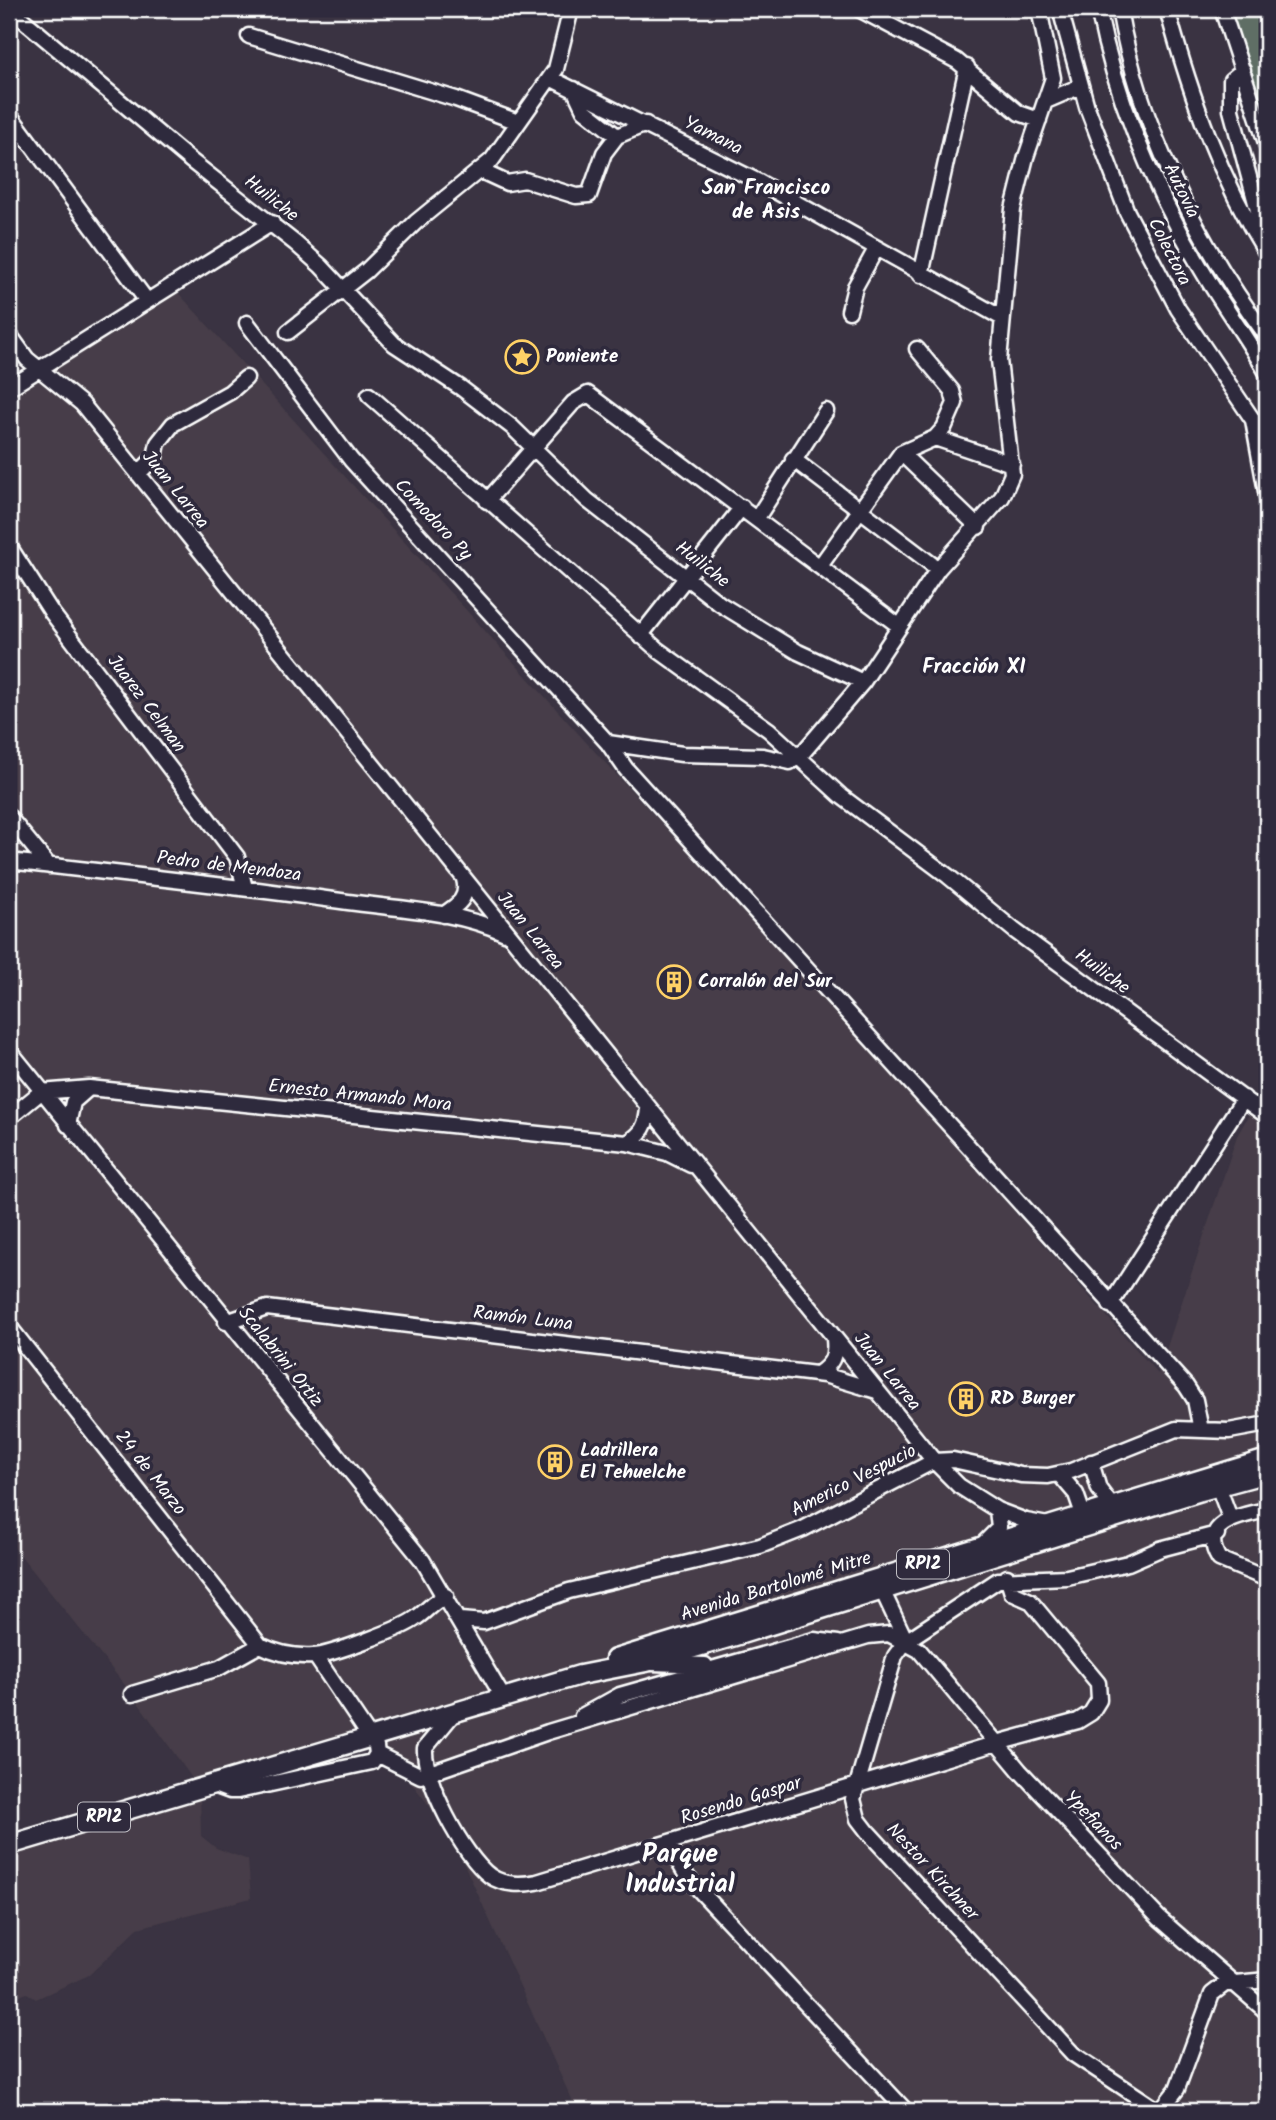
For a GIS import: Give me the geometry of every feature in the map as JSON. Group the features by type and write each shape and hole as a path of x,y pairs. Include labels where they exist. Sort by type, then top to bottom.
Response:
{"main road":[{"name":"Avenida Bartolomé Mitre","path":"9,1845 370,1736 504,1699 580,1675 658,1644 1267,1459"},
{"name":"Avenida Bartolomé Mitre","path":"580,1675 644,1662 883,1592 1195,1493 1267,1473"}],"street":[{"name":"Huiliche","path":"10,9 190,160 272,223 321,266 394,344 469,393 535,447 587,500 756,628 863,682"},
{"path":"288,332 366,271 416,222 481,171 550,78 561,57 571,9"},
{"path":"859,9 967,67 1019,113 1039,120"},
{"path":"604,740 681,754 763,756 790,762 799,757 863,682 938,569 1002,497 1012,464 999,375 1013,209 1053,78 1053,65 1040,9"},
{"name":"Colectora","path":"1060,9 1081,86 1116,185 1156,272 1194,336 1253,420 1267,497"},
{"name":"Autovía","path":"1098,9 1119,90 1157,187 1199,266 1267,373"},
{"name":"Autovía","path":"1119,9 1146,109 1182,194 1227,277 1267,336"},
{"path":"1167,9 1191,94 1214,154 1242,216 1264,249"},
{"path":"1222,9 1267,146"},
{"path":"249,36 456,99 518,122"},
{"path":"921,275 967,67"},
{"path":"1242,70 1231,80 1230,101 1263,229 1264,249"},
{"name":"Yamana","path":"550,78 759,182 1002,318"},
{"path":"1046,101 1081,86"},
{"path":"573,89 584,110 617,135"},
{"path":"9,114 147,302"},
{"path":"481,171 507,183 526,180 580,197 589,195 604,153 617,135 646,124"},
{"path":"9,388 272,223"},
{"path":"849,311 855,287 876,249"},
{"name":"Comodoro Py","path":"247,323 351,460 568,697 626,769 1186,1386 1195,1400 1201,1430"},
{"name":"Juan Larrea","path":"9,334 40,370 62,384 82,404 934,1461 959,1486 997,1510 1026,1521 1048,1525"},
{"path":"820,566 901,453 935,438 944,428 955,403 944,379 917,349"},
{"path":"138,474 155,457 158,443 173,424 230,392 246,378"},
{"path":"487,501 573,403 588,394 899,626"},
{"name":"Huiliche","path":"369,395 640,636 769,730 841,796 1016,931 1267,1116"},
{"path":"757,518 826,411"},
{"path":"935,438 1012,464"},
{"path":"901,453 978,527"},
{"path":"793,459 938,569"},
{"path":"640,636 742,507"},
{"name":"Juarez Celman","path":"9,546 52,613 237,857 245,888"},
{"path":"9,817 49,866"},
{"name":"Pedro de Mendoza","path":"9,861 245,888 443,915 484,923 509,935"},
{"path":"443,915 462,901 467,891 464,879"},
{"name":"Scalabrini Ortiz","path":"9,1050 226,1322 423,1561 446,1596 504,1699"},
{"path":"68,1125 73,1102 89,1088"},
{"name":"Ernesto Armando Mora","path":"41,1092 89,1088 627,1143 683,1159 700,1172"},
{"path":"9,1118 41,1092"},
{"path":"1110,1305 1244,1098"},
{"path":"627,1143 639,1136 647,1124 648,1108"},
{"name":"Ramón Luna","path":"226,1322 267,1308 818,1374 878,1391"},
{"name":"24 de Marzo","path":"9,1326 260,1645"},
{"path":"818,1374 830,1365 836,1354 834,1338"},
{"name":"Americo Vespucio","path":"460,1620 484,1622 569,1591 760,1546 803,1529 934,1461 953,1460 1035,1476 1059,1474 1167,1431 1229,1431 1267,1424"},
{"path":"1091,1462 1099,1489 1111,1505"},
{"path":"1059,1474 1076,1494 1083,1514"},
{"path":"1218,1486 1230,1518"},
{"path":"978,1547 999,1528 997,1510"},
{"path":"1267,1510 1230,1518 1217,1534 1214,1545 1219,1559 1267,1579"},
{"path":"316,1657 370,1736 377,1754 414,1774 428,1774 562,1728 841,1644 878,1634 906,1641 958,1609 989,1584 1007,1577 1067,1577 1128,1563 1160,1549 1217,1534"},
{"name":"Rosendo Gaspar","path":"428,1774 465,1845 489,1875 498,1880 524,1884 668,1844 997,1742 1078,1721 1091,1713 1099,1700 1098,1683 1030,1601 1012,1593 1007,1577"},
{"path":"883,1592 906,1641"},
{"path":"132,1694 219,1668 260,1645 273,1651 316,1657 397,1628 416,1618 431,1602 446,1596"},
{"path":"562,1728 620,1695 814,1640 841,1644"},
{"name":"Ypefianos","path":"906,1641 919,1650 1020,1771 1159,1918 1267,2012"},
{"name":"Nestor Kirchner","path":"906,1641 895,1656 855,1787 853,1808 868,1832 1073,2054 1160,2111"},
{"path":"644,1662 725,1665"},
{"path":"428,1774 425,1748 454,1713"},
{"path":"211,1784 238,1791 364,1766 372,1762 377,1754"},
{"path":"668,1844 688,1878 906,2111"},
{"path":"1160,2111 1177,2089 1212,1994 1218,1986 1231,1982 1267,1980"}],"shaded area":[{"path":"172,286 585,741 838,1013 1158,1374 1237,1136 1267,1083 1267,2111 577,2111 449,1831 385,1749 370,1736 200,1788 201,1836 216,1848 248,1860 251,1898 138,1928 89,1975 36,1999 27,1993 9,2000 9,1845 199,1788 132,1694 9,1541 9,388"}],"green space":[{"path":"1222,9 1267,9 1267,146"}],"place":[{"name":"Poniente","path":"522,357"},
{"name":"Corralón del Sur","path":"674,982"},
{"name":"RD Burger","path":"966,1399"},
{"name":"Ladrillera El Tehuelche","path":"555,1462"}],"district":[{"name":"San Francisco de Asis","path":"766,200"},
{"name":"Fracción XI","path":"974,667"},
{"name":"Parque Industrial","path":"680,1870"}]}
